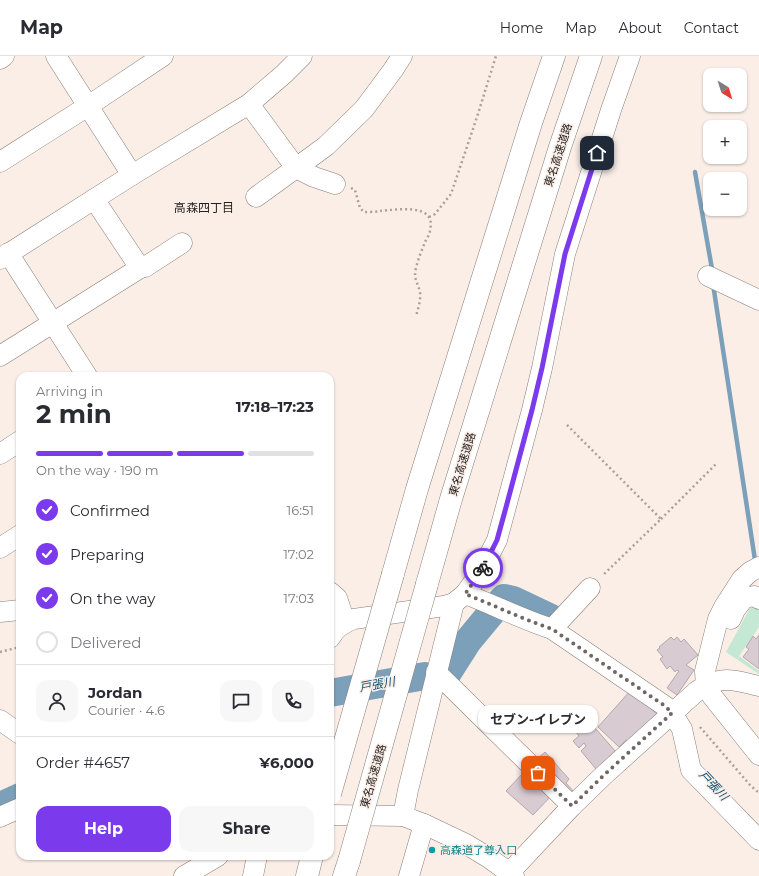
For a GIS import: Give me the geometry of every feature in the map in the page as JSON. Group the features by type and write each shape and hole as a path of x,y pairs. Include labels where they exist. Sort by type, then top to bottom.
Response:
{"highway":[{"path":"334,780 422,474 531,123 554,56"},
{"name":"東名高速道路","path":"347,868 451,499 560,147 591,56"},
{"path":"307,876 311,860"}],"street":[{"path":"0,59 4,56"},
{"path":"56,56 132,175"},
{"path":"0,162 163,56"},
{"path":"85,372 53,322 4,256 132,175 249,104 284,74 302,56"},
{"path":"256,197 326,146 364,109 402,56"},
{"path":"334,632 337,627 354,618 444,606 459,598 480,573 497,540 542,368 565,254 611,110 630,56"},
{"path":"249,104 296,168 314,177 335,184"},
{"path":"94,199 140,268"},
{"path":"0,356 182,243"},
{"path":"708,276 759,299"},
{"path":"0,454 16,444"},
{"path":"0,548 16,538"},
{"path":"759,567 742,579 724,607 718,619 705,671 706,687 759,755"},
{"path":"552,629 590,588"},
{"path":"334,595 337,598 345,622"},
{"path":"714,634 719,635 723,633 735,610 744,598 754,596 759,599"},
{"path":"459,598 488,602 552,629 665,706 677,709"},
{"path":"403,816 436,672 459,598"},
{"path":"0,612 16,610"},
{"path":"436,672 572,806"},
{"path":"334,815 403,816 424,824 466,844 512,874 572,806 604,775 698,691 715,682 725,681 759,686"},
{"path":"677,709 690,770 759,840"},
{"path":"0,817 16,810"},
{"path":"410,876 424,824"},
{"path":"184,876 204,860"},
{"path":"253,876 256,860"}],"path":[{"path":"429,217 435,214 451,194 496,56"},
{"path":"335,184 347,186 355,190 360,208 364,212 390,209 420,210 429,217 431,224 430,231 416,270 415,280 420,292 416,316"},
{"path":"567,425 661,519"},
{"path":"590,588 716,464"},
{"path":"0,652 16,648"},
{"path":"677,709 759,793"}],"green space":[{"path":"758,604 759,627 739,656 759,671 759,674 726,652 750,608"}],"building":[{"path":"759,635 759,669 743,657 749,649 746,647 753,636 756,639"},
{"path":"671,637 674,640 677,637 681,642 684,639 698,655 686,665 694,670 677,695 667,688 679,671 677,670 675,672 670,666 667,669 660,659 663,657 657,650"},
{"path":"631,690 658,715 629,742 626,740 619,747 598,727"},
{"path":"589,721 616,752 596,769 581,751 586,746 584,743 579,748 573,741 579,736 576,732"},
{"path":"545,752 569,779 566,783 574,792 569,797 535,761"},
{"path":"525,771 552,795 533,815 506,791"}],"waterway":[{"path":"695,172 712,269"},
{"path":"713,284 755,560"},
{"name":"戸張川","path":"502,600 504,598 513,600 551,618"},
{"name":"戸張川","path":"447,674 468,641 492,612"},
{"name":"戸張川","path":"334,692 425,676"},
{"name":"戸張川","path":"0,806 16,799"}],"way so far":[{"path":"483,568 465,594 552,629 665,706 672,713 572,806 538,773"}],"place":[{"name":"セブン-イレブン","path":"538,773"},
{"name":"高森道了尊入口","path":"432,850"}],"district":[{"name":"高森四丁目","path":"204,207"}],"route":[{"path":"483,568 497,540 505,511 542,368 565,254 597,153"}]}
